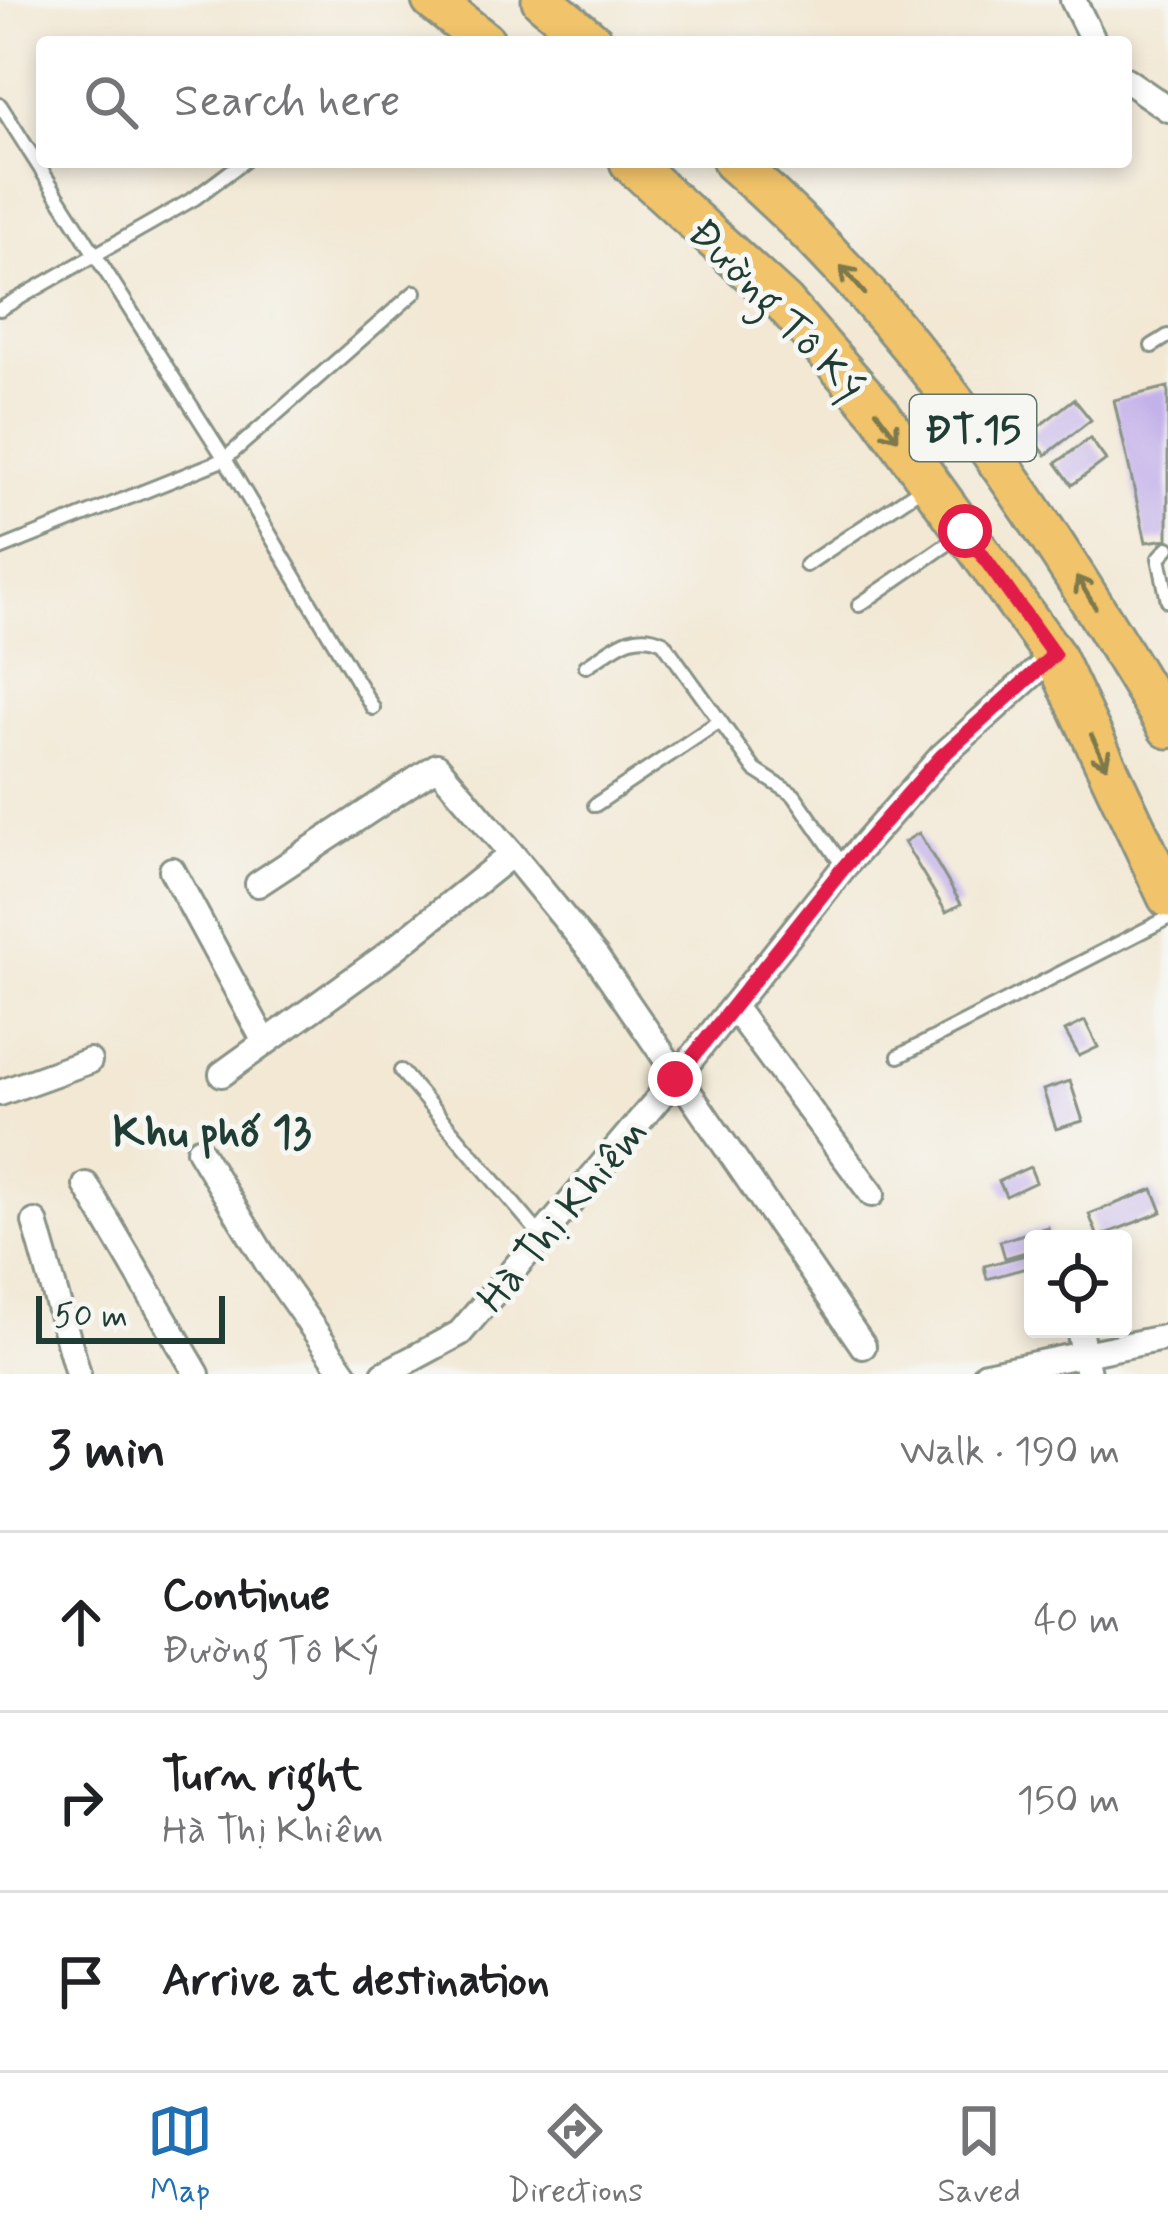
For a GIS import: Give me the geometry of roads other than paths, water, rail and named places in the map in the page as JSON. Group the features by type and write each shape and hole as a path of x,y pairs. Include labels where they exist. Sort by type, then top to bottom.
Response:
{"main road":[{"path":"432,0 477,36"},
{"path":"542,0 580,23"},
{"name":"Đường Tô Ký","path":"637,168 784,303 880,414 1054,655 1168,897"},
{"name":"Đường Tô Ký","path":"740,168 800,220 926,366 1051,533 1168,728"}],"street":[{"path":"1072,0 1091,36"},
{"path":"1132,84 1168,109"},
{"name":"Hà Thị Khiêm","path":"384,1374 460,1334 675,1079 844,867 942,756 1054,655"},
{"path":"258,884 437,766 596,956 675,1079 862,1346"},
{"path":"222,1073 384,957 512,854"},
{"path":"172,870 264,1040"},
{"path":"733,1007 872,1194"},
{"path":"0,1093 89,1061"},
{"path":"199,1150 268,1264 345,1374"},
{"path":"86,1185 197,1374"},
{"path":"35,1222 78,1374"},
{"path":"986,1374 1086,1365 1168,1337"}],"lane":[{"path":"0,105 36,160"},
{"path":"41,168 225,459 373,708"},
{"path":"0,309 95,250 195,198 235,168"},
{"path":"0,549 225,459 415,292"},
{"path":"1152,346 1168,336"},
{"path":"806,565 929,483"},
{"path":"859,604 965,531"},
{"path":"1168,548 1160,558 1168,602"},
{"path":"586,666 629,639 651,636 663,642 754,770 794,795 844,867"},
{"path":"595,805 720,721"},
{"path":"899,1056 1168,918"},
{"path":"401,1071 542,1237"}],"district":[{"name":"Khu phố 13","path":"212,1130"}]}
